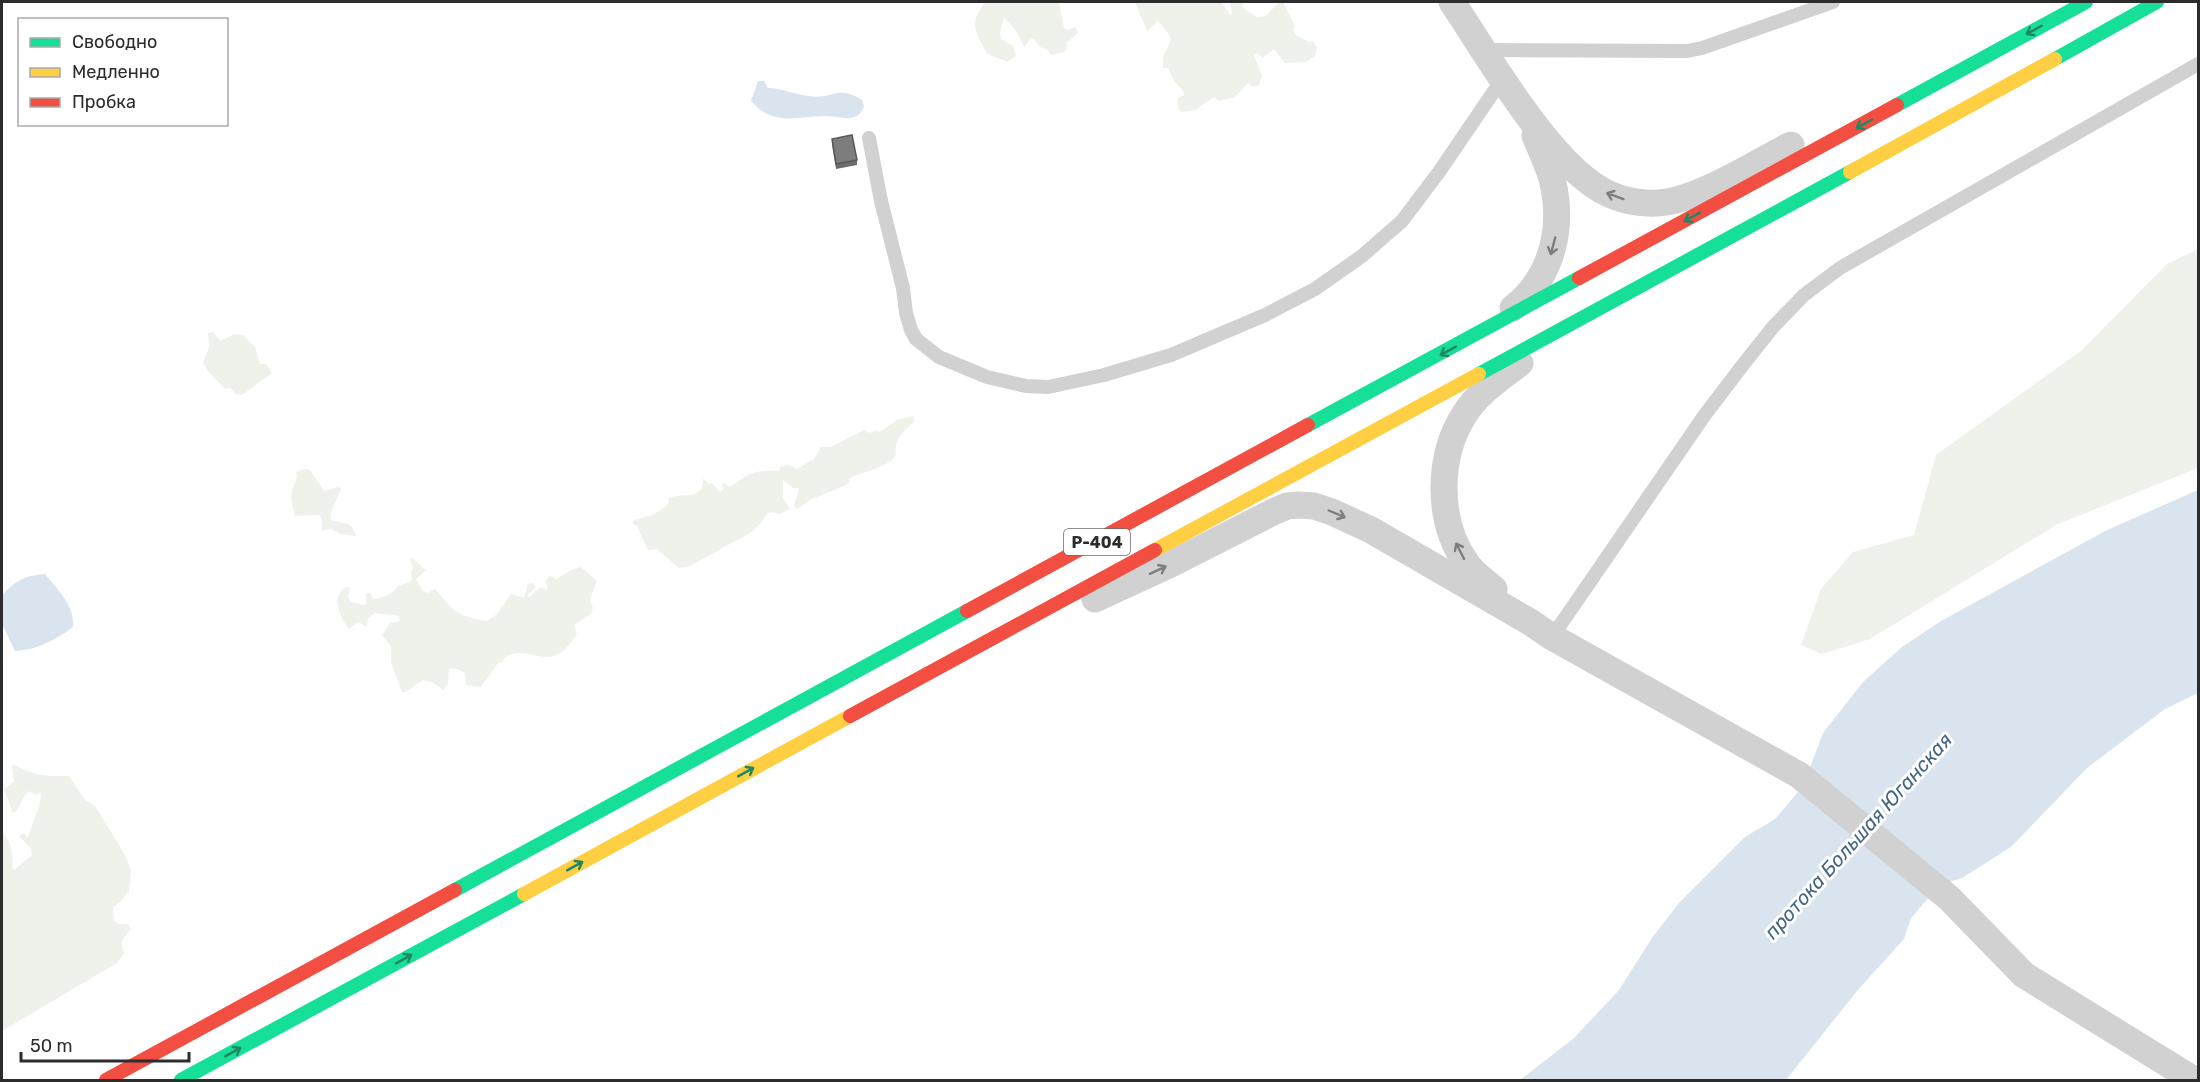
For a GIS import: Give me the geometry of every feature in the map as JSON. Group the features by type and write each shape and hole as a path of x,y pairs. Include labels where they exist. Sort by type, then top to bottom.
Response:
{"highway":[{"name":"Р-404","path":"106,1080 2086,2"},
{"name":"Р-404","path":"182,1080 1977,103 2157,2"}],"street":[{"path":"1452,2 1524,110 1562,157 1586,181 1609,194 1629,201 1650,203 1686,197 1874,103 1959,71"},
{"path":"1481,333 1530,292 1541,278 1554,247 1558,223 1557,203 1551,178 1524,110"},
{"path":"1541,629 1467,564 1452,535 1444,503 1444,468 1452,439 1465,412 1478,396 1570,324"},
{"path":"895,691 1171,564 1287,506 1314,506 1362,526 1799,775 1949,898 2024,975 2194,1080"}],"lane":[{"path":"1484,50 1687,51 1702,48 1833,2"},
{"path":"1541,629 1773,327 1804,295 1840,268 2199,64"},
{"path":"869,138 881,201 903,288 906,313 910,330 916,339 939,357 987,377 1026,386 1048,387 1104,375 1171,355 1265,315 1315,289 1362,256 1402,221 1503,78"}],"shaded area":[{"path":"985,2 1059,2 1064,28 1067,30 1075,27 1078,33 1067,43 1066,51 1051,55 1034,39 1031,39 1024,47 1017,33 1004,17 1000,32 1001,39 1013,46 1016,56 1008,62 987,54 977,34 975,22"},
{"path":"1135,2 1222,2 1230,15 1232,14 1230,2 1244,2 1242,7 1257,17 1266,16 1278,3 1283,2 1295,26 1293,30 1296,35 1309,42 1313,41 1317,48 1315,56 1306,62 1285,63 1274,49 1263,58 1257,53 1254,55 1262,76 1258,86 1251,86 1248,83 1235,97 1219,101 1214,97 1195,110 1182,112 1177,99 1184,95 1183,91 1174,81 1168,68 1163,68 1163,57 1171,40 1169,34 1158,21 1147,31"},
{"path":"2198,249 2198,468 2056,525 1870,639 1822,654 1801,645 1821,589 1853,552 1914,535 1936,455 2082,350 2167,264"},
{"path":"213,332 220,341 234,334 243,335 255,347 260,364 266,364 272,373 242,395 236,394 230,388 225,389 203,363 209,347 208,333"},
{"path":"913,416 915,421 900,436 896,444 896,455 892,460 849,479 850,482 846,485 812,499 797,509 794,506 799,488 793,488 783,480 783,498 790,509 780,514 771,512 767,514 750,533 690,566 679,568 657,549 648,550 637,526 632,523 634,520 653,515 668,505 669,498 696,493 702,486 703,478 709,484 712,483 720,492 724,489 722,485 724,483 730,487 753,473 779,471 780,467 788,465 797,469 814,459 821,447 831,447 864,430 869,433 876,430 879,432 897,420"},
{"path":"310,470 324,491 338,487 341,489 331,512 331,520 351,525 356,536 341,534 331,529 322,531 322,519 319,515 295,516 291,497 296,472"},
{"path":"412,558 426,570 416,579 423,591 427,593 435,589 452,608 469,617 487,621 497,614 511,594 524,598 528,584 532,583 536,587 528,595 529,597 540,588 548,590 546,582 550,576 557,579 581,567 597,581 590,599 593,608 591,614 574,625 577,633 567,647 558,654 549,657 523,653 504,658 503,663 499,662 481,687 466,685 465,673 449,669 448,684 443,690 434,683 423,680 406,692 402,692 391,662 391,647 382,635 390,623 400,621 399,616 375,613 368,618 367,627 358,622 349,629 338,607 338,596 346,587 350,588 348,597 351,602 366,604 366,594 370,593 373,599 384,597 398,586 410,582 413,570"},
{"path":"15,765 41,775 69,776 85,800 95,806 124,853 131,870 129,891 113,907 114,921 119,924 128,924 131,929 123,940 124,953 117,963 2,1031 2,832 11,848 14,870 32,855 31,849 19,836 23,833 28,837 40,803 41,793 36,795 29,791 13,813 4,789 14,782 12,766"}],"water":[{"path":"758,81 764,81 768,88 817,97 846,93 862,100 864,106 857,116 852,118 776,117 759,109 751,101"},
{"name":"протока Большая Юганская","path":"2198,490 2198,693 2165,709 2087,768 2011,847 1962,878 1940,885 1911,918 1904,939 1857,991 1786,1080 1520,1080 1574,1038 1619,990 1652,938 1679,903 1745,837 1775,819 1803,786 1823,733 1863,682 1902,647 1941,621 2107,530"},
{"path":"45,574 68,605 73,627 46,644 15,651 2,624 2,595 21,580"}],"building":[{"path":"852,135 857,160 836,164 832,139"}],"traffic: fast":[{"path":"1897,105 2086,2"},
{"path":"2055,59 2157,2"},
{"path":"1479,374 1850,172"},
{"path":"1308,425 1579,278"},
{"path":"455,890 967,611"},
{"path":"181,1080 524,894"}],"traffic: slow":[{"path":"1850,172 2055,59"},
{"path":"1155,550 1479,374"},
{"path":"524,894 850,716"}],"traffic: jam":[{"path":"1579,278 1897,105"},
{"path":"967,611 1308,425"},
{"path":"850,716 1155,550"},
{"path":"106,1080 455,890"}]}
